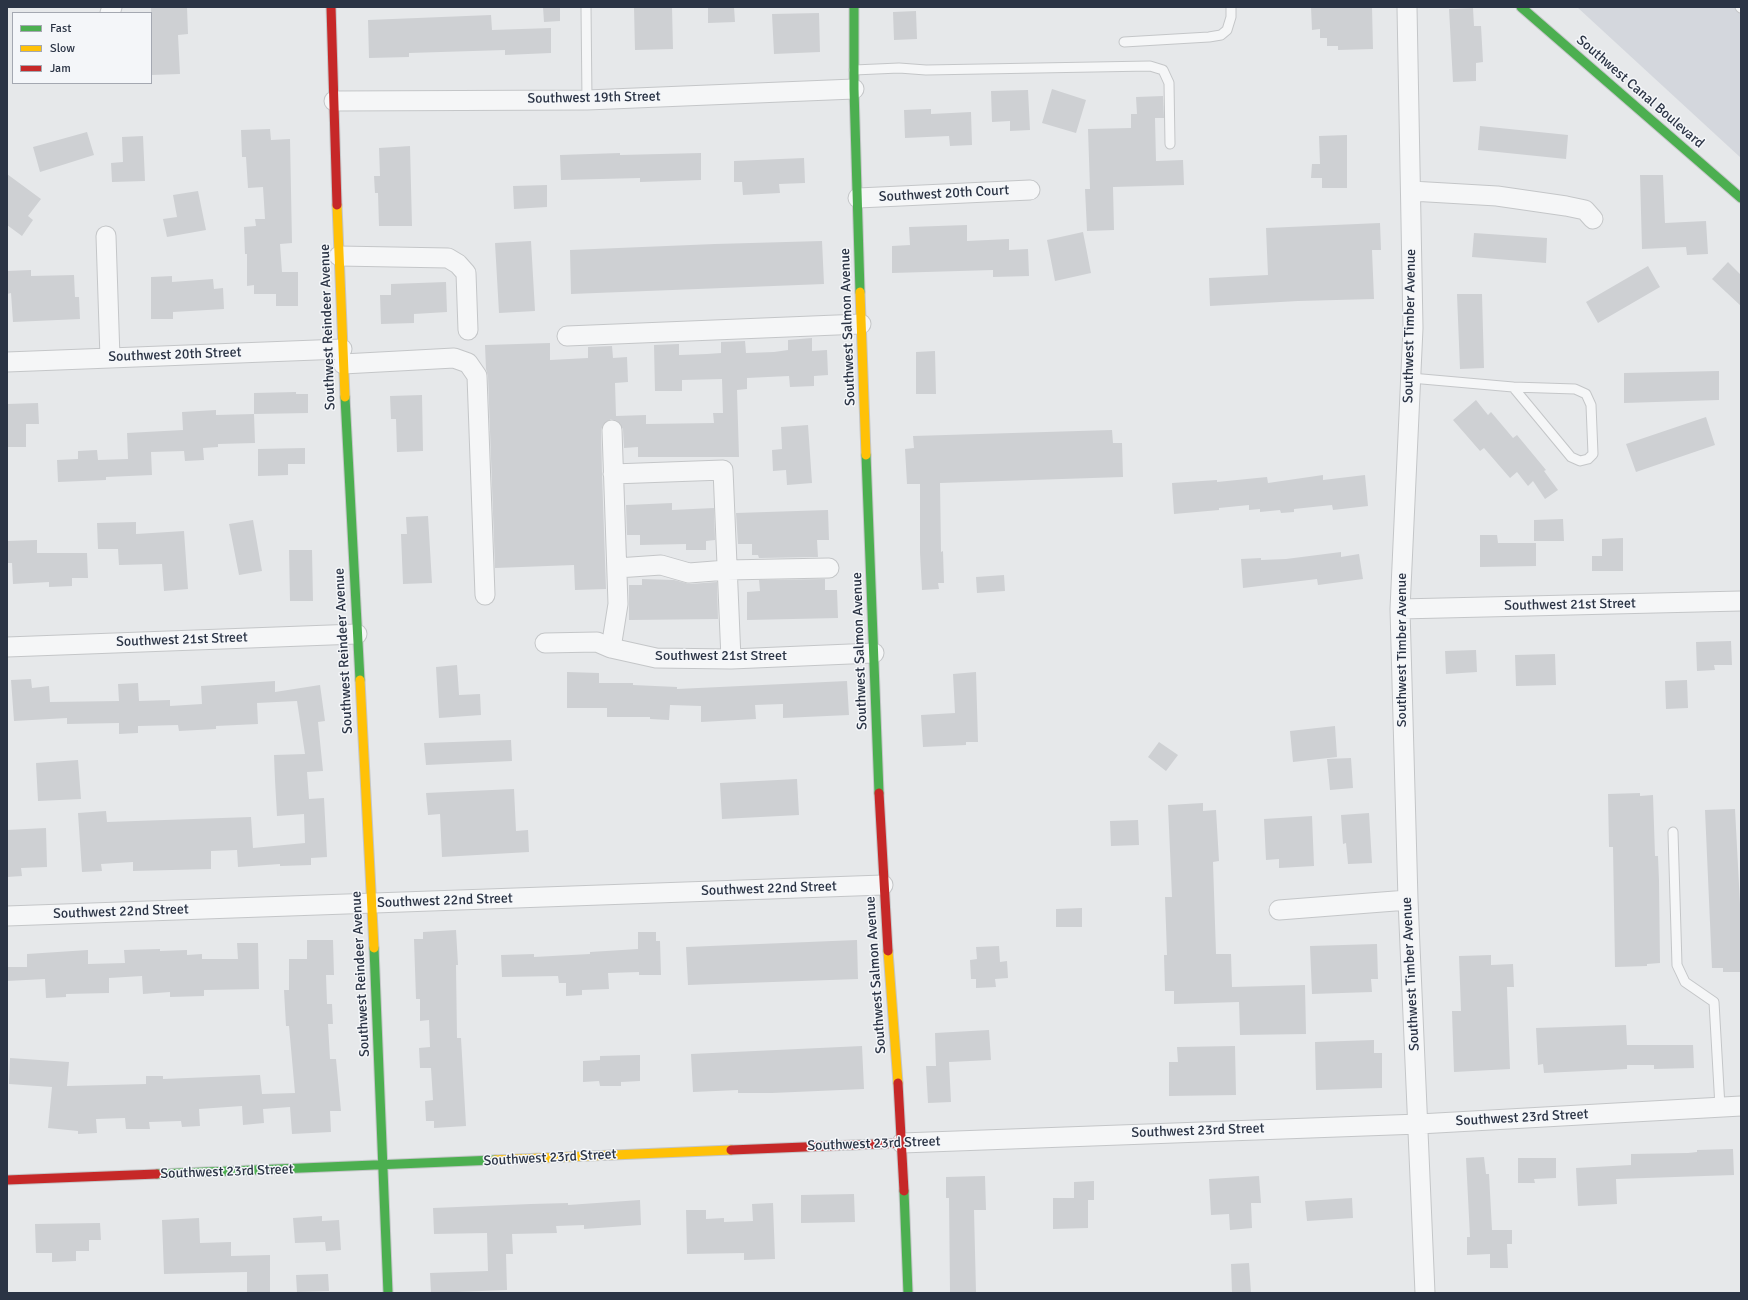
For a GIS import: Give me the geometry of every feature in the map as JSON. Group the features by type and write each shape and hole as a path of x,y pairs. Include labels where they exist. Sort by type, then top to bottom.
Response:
{"street":[{"name":"Southwest Reindeer Avenue","path":"331,7 343,356 372,904 388,1293"},
{"name":"Southwest Salmon Avenue","path":"854,7 854,80 861,324 883,885 902,1143 908,1293"},
{"name":"Southwest Timber Avenue","path":"1407,7 1413,328 1400,609 1408,900 1419,1124 1425,1293"},
{"name":"Southwest Canal Boulevard","path":"1521,7 1741,198"},
{"name":"Southwest 19th Street","path":"334,102 587,100 854,80"},
{"name":"Southwest 20th Court","path":"858,198 1030,190"},
{"path":"1411,192 1497,196 1566,206 1586,210 1593,219"},
{"path":"106,236 110,358"},
{"path":"339,256 448,258 458,264 466,273 468,330"},
{"path":"567,336 861,324"},
{"name":"Southwest 20th Street","path":"7,362 110,358 343,356 454,358 468,363 477,376 485,595"},
{"path":"611,648 618,604 612,430"},
{"path":"613,474 723,470 731,659"},
{"path":"617,568 661,565 689,573 727,570 829,568"},
{"name":"Southwest 21st Street","path":"1400,609 1741,601"},
{"name":"Southwest 21st Street","path":"7,647 357,634"},
{"name":"Southwest 21st Street","path":"545,642 596,642 611,648 656,658 731,659 874,653"},
{"name":"Southwest 22nd Street","path":"7,916 883,885"},
{"path":"1279,910 1408,900"},
{"name":"Southwest 23rd Street","path":"7,1180 383,1166 902,1143 1419,1124 1741,1106"}],"lane":[{"path":"586,7 587,100"},
{"path":"1124,42 1221,35 1227,30 1231,17 1231,7"},
{"path":"854,80 899,68 926,70 1150,66 1163,70 1169,83 1170,144"},
{"path":"1410,378 1513,387 1575,389 1586,394 1591,405 1593,454 1588,459 1580,460 1571,456 1513,387"},
{"path":"1673,832 1678,965 1685,982 1714,1002 1720,1107"}],"shaded area":[{"path":"1577,7 1741,7 1741,158"}],"building":[{"path":"151,7 187,7 188,34 178,35 180,74 152,75"},
{"path":"543,7 560,7 560,21 544,22"},
{"path":"634,7 672,7 673,49 635,50"},
{"path":"708,7 734,7 735,22 708,23"},
{"path":"1311,7 1372,7 1373,49 1338,50 1338,46 1327,46 1327,38 1320,38 1320,29 1312,30"},
{"path":"1473,8 1474,26 1481,26 1483,62 1476,63 1476,81 1453,82 1449,9"},
{"path":"916,11 917,39 894,40 893,12"},
{"path":"819,13 820,52 774,54 772,14"},
{"path":"491,15 492,30 551,28 551,53 505,55 505,50 409,53 409,57 369,58 368,20"},
{"path":"1052,89 1086,100 1076,133 1042,123"},
{"path":"1028,90 1030,130 1010,131 1010,121 992,122 991,91"},
{"path":"1163,96 1164,118 1155,118 1156,161 1183,160 1184,185 1113,187 1114,230 1087,231 1085,189 1090,189 1088,129 1131,128 1131,114 1137,114 1136,97"},
{"path":"931,109 931,114 971,112 972,145 950,146 949,136 905,138 904,110"},
{"path":"1480,126 1568,135 1566,159 1478,150"},
{"path":"270,129 271,140 290,139 292,243 280,244 282,272 298,272 298,306 276,306 276,294 254,294 254,285 247,286 247,254 245,254 244,227 256,226 255,219 265,219 263,187 248,188 246,157 242,157 241,130"},
{"path":"87,132 94,155 40,172 33,147"},
{"path":"1347,135 1347,188 1322,188 1322,178 1311,178 1312,164 1320,164 1319,136"},
{"path":"143,136 145,181 112,182 111,163 123,162 122,137"},
{"path":"410,146 412,226 379,226 378,193 375,193 374,176 380,176 379,148"},
{"path":"620,153 620,155 701,153 701,180 640,182 640,178 561,180 560,155"},
{"path":"804,158 805,183 779,184 780,193 743,195 742,182 734,182 734,161"},
{"path":"7,174 41,199 28,216 33,220 22,236 7,225"},
{"path":"1640,175 1663,175 1665,223 1706,221 1708,254 1687,255 1686,247 1642,249"},
{"path":"547,185 547,207 514,209 513,186"},
{"path":"198,191 206,230 167,237 163,219 177,217 173,195"},
{"path":"1380,223 1381,250 1372,250 1374,299 1298,301 1210,306 1209,278 1268,275 1266,228"},
{"path":"967,225 967,241 1009,239 1009,250 1028,249 1029,276 993,277 993,270 892,273 892,246 910,245 909,227"},
{"path":"1083,232 1091,273 1055,281 1047,240"},
{"path":"1474,233 1547,238 1546,263 1472,257"},
{"path":"531,241 535,311 499,313 495,243"},
{"path":"822,241 824,284 571,294 570,250"},
{"path":"1728,262 1741,275 1741,306 1712,279"},
{"path":"1648,266 1660,287 1598,323 1586,302"},
{"path":"31,270 31,276 74,275 75,297 79,297 80,319 13,322 11,293 7,294 7,271"},
{"path":"172,276 172,282 213,279 214,289 223,288 224,309 173,312 173,319 151,319 151,277"},
{"path":"446,282 447,312 414,314 414,323 381,324 380,295 391,295 391,284"},
{"path":"1457,294 1482,294 1484,368 1460,369"},
{"path":"812,338 812,351 827,350 828,375 814,376 814,386 790,387 789,376 747,378 747,389 737,390 739,457 638,457 638,447 624,448 623,429 617,421 611,419 603,425 601,430 606,589 575,590 574,565 495,568 488,376 486,369 485,345 550,343 550,360 588,358 588,347 612,346 613,358 627,357 628,382 615,383 616,416 646,415 646,424 714,423 713,413 723,413 722,379 682,380 682,391 655,391 654,345 679,344 679,355 707,354 721,353 721,342 745,341 746,353 774,352 788,350 788,340"},
{"path":"935,351 936,394 916,394 916,352"},
{"path":"1719,371 1719,400 1624,403 1624,373"},
{"path":"296,392 296,394 308,394 308,413 254,414 254,393"},
{"path":"422,395 423,451 397,452 396,419 391,419 390,396"},
{"path":"1476,400 1488,415 1491,412 1513,438 1517,435 1546,470 1544,471 1558,490 1545,499 1533,481 1528,486 1517,472 1510,478 1484,448 1480,451 1453,420"},
{"path":"38,403 39,424 26,424 26,447 7,447 7,404"},
{"path":"216,410 216,415 254,414 255,443 218,444 218,447 203,448 204,460 185,461 184,451 151,452 152,475 106,477 106,480 58,482 57,460 78,459 78,451 97,450 98,460 128,459 127,433 183,430 182,412"},
{"path":"1706,417 1715,445 1636,472 1626,444"},
{"path":"808,425 812,483 787,485 786,470 773,471 772,450 782,449 781,427"},
{"path":"1112,430 1113,443 1122,443 1123,477 940,483 941,552 943,551 944,583 938,583 939,589 922,590 920,553 920,484 907,484 905,449 914,448 913,436"},
{"path":"305,448 305,464 288,464 288,475 258,476 258,449"},
{"path":"1323,475 1323,480 1365,475 1368,506 1333,510 1332,505 1294,509 1294,512 1281,513 1280,510 1260,512 1260,509 1249,510 1249,505 1219,508 1219,510 1174,514 1172,483 1217,480 1217,482 1267,477 1268,483"},
{"path":"672,503 672,510 714,508 715,540 706,541 706,550 686,550 686,544 640,545 640,535 627,535 626,505"},
{"path":"828,510 829,540 817,540 818,557 759,558 758,555 752,555 752,544 738,544 736,513"},
{"path":"428,516 432,583 403,584 401,534 407,534 406,517"},
{"path":"1563,519 1564,541 1534,541 1534,520"},
{"path":"253,520 262,571 239,575 229,524"},
{"path":"136,522 136,534 184,531 188,589 164,591 162,564 119,565 118,549 98,549 97,523"},
{"path":"1480,535 1497,535 1498,543 1536,543 1536,566 1480,567"},
{"path":"1623,538 1623,571 1592,571 1592,556 1602,556 1602,539"},
{"path":"37,540 37,553 87,553 88,578 72,578 72,586 49,587 49,582 13,584 12,563 7,563 7,541"},
{"path":"289,550 312,550 313,601 290,601"},
{"path":"1341,552 1341,557 1359,554 1363,579 1318,585 1317,579 1243,588 1241,559 1286,559"},
{"path":"1004,575 1005,591 977,593 976,577"},
{"path":"642,579 674,580 690,584 717,582 718,619 629,620 629,585 642,585"},
{"path":"825,579 825,590 837,590 838,618 747,620 747,592 760,591 759,580"},
{"path":"1731,641 1732,665 1714,665 1715,670 1697,671 1696,642"},
{"path":"1476,650 1477,672 1446,674 1445,651"},
{"path":"1555,654 1556,685 1516,686 1515,655"},
{"path":"457,665 459,695 480,694 481,715 439,718 436,667"},
{"path":"567,672 599,673 599,683 633,683 633,685 677,687 677,689 847,681 849,715 783,718 783,704 755,705 756,719 701,722 701,706 670,705 669,720 650,719 650,717 607,717 607,708 567,708"},
{"path":"976,672 978,742 966,742 966,745 923,747 921,715 955,713 953,674"},
{"path":"31,679 32,688 49,686 50,702 119,701 118,684 138,683 139,701 170,700 170,706 202,704 201,686 275,681 275,692 320,685 325,721 318,722 323,771 307,772 309,799 324,798 327,857 311,858 311,865 280,866 280,864 238,867 237,850 211,851 211,869 133,871 133,862 101,864 102,871 82,872 78,813 106,811 107,822 251,817 253,848 305,843 304,814 277,816 274,755 305,754 297,701 257,703 258,724 216,726 216,729 179,731 178,725 138,726 138,733 119,734 119,723 67,724 67,718 14,721 11,680"},
{"path":"1687,680 1688,708 1666,709 1665,681"},
{"path":"1335,726 1337,757 1293,762 1290,731"},
{"path":"511,740 512,761 426,765 424,743"},
{"path":"1159,742 1178,755 1166,771 1148,757"},
{"path":"1351,758 1353,788 1330,790 1327,759"},
{"path":"78,760 81,799 38,801 36,763"},
{"path":"797,779 799,815 722,819 720,783"},
{"path":"514,789 516,831 528,830 529,852 442,857 440,814 428,815 426,793"},
{"path":"1640,793 1640,796 1653,795 1655,856 1658,856 1660,963 1647,964 1647,966 1615,967 1613,847 1609,847 1608,794"},
{"path":"1203,803 1203,811 1216,810 1219,861 1213,862 1216,954 1231,954 1232,987 1305,985 1306,1034 1240,1035 1239,1002 1174,1004 1174,991 1165,991 1164,955 1167,955 1165,897 1172,897 1168,805"},
{"path":"1735,809 1741,923 1741,972 1723,972 1723,968 1712,968 1705,810"},
{"path":"1369,813 1372,863 1348,864 1346,843 1343,844 1341,815"},
{"path":"1312,816 1314,866 1279,868 1279,859 1266,860 1264,819"},
{"path":"1138,820 1139,845 1111,846 1110,821"},
{"path":"46,828 47,867 21,868 22,876 7,877 7,830"},
{"path":"1082,908 1082,927 1056,927 1056,909"},
{"path":"456,930 458,965 456,965 457,1038 461,1038 466,1126 434,1128 434,1121 426,1121 425,1101 433,1100 431,1068 420,1068 419,1048 430,1047 429,1020 420,1021 420,999 416,999 414,939 423,939 423,932"},
{"path":"638,932 656,932 656,941 660,941 661,975 639,975 639,972 608,973 609,989 582,990 582,995 566,996 566,983 559,983 558,976 502,977 501,955 534,954 534,957 590,954 590,952 638,949"},
{"path":"307,940 333,940 334,975 326,975 327,1004 332,1004 333,1024 328,1024 330,1059 336,1059 341,1111 330,1111 331,1132 292,1134 290,1107 263,1109 264,1123 243,1125 242,1106 199,1109 200,1126 182,1127 181,1121 149,1122 150,1129 126,1129 125,1118 96,1119 97,1133 78,1134 78,1131 48,1128 52,1087 9,1084 10,1058 69,1062 67,1086 146,1084 146,1076 163,1076 163,1079 260,1075 262,1094 295,1093 289,1026 286,1026 284,990 289,990 289,959 307,959"},
{"path":"857,940 858,979 688,985 686,947"},
{"path":"237,943 258,943 259,989 204,990 204,996 170,997 170,992 143,994 142,976 109,978 109,993 66,994 66,997 46,998 45,979 7,981 7,967 27,967 27,954 88,950 88,964 125,963 124,950 187,950 187,955 202,954 202,959 238,959"},
{"path":"1377,944 1378,979 1371,979 1372,992 1312,994 1310,946"},
{"path":"999,946 1000,962 1007,961 1008,978 995,979 996,987 976,988 976,979 971,979 970,960 977,959 976,947"},
{"path":"1491,955 1491,965 1513,964 1514,987 1507,987 1510,1069 1454,1072 1452,1011 1461,1011 1459,956"},
{"path":"1626,1025 1627,1045 1693,1045 1694,1068 1654,1069 1654,1065 1627,1065 1627,1069 1544,1073 1543,1064 1538,1065 1536,1028"},
{"path":"989,1030 991,1060 949,1062 951,1102 928,1103 926,1066 936,1066 935,1033"},
{"path":"1374,1040 1374,1053 1382,1053 1382,1088 1316,1090 1315,1042"},
{"path":"862,1046 864,1089 772,1093 738,1093 738,1090 693,1092 691,1054"},
{"path":"1235,1046 1236,1095 1169,1096 1169,1062 1178,1062 1177,1047"},
{"path":"640,1055 640,1081 621,1082 621,1086 600,1086 599,1081 583,1082 583,1061 600,1060 600,1056"},
{"path":"1733,1149 1734,1175 1616,1179 1617,1204 1578,1206 1576,1168 1631,1165 1631,1154 1688,1153 1697,1152 1697,1150"},
{"path":"1484,1157 1486,1174 1489,1174 1492,1230 1512,1230 1512,1244 1507,1244 1508,1268 1490,1268 1490,1254 1467,1255 1467,1237 1470,1237 1466,1158"},
{"path":"1518,1158 1556,1158 1556,1178 1534,1179 1535,1183 1518,1183"},
{"path":"985,1176 986,1210 974,1210 976,1293 950,1293 949,1198 946,1198 946,1177"},
{"path":"1259,1176 1261,1203 1251,1203 1252,1228 1230,1230 1229,1214 1211,1215 1209,1179"},
{"path":"1094,1181 1094,1200 1088,1200 1088,1228 1053,1229 1053,1198 1074,1198 1074,1182"},
{"path":"854,1194 855,1222 801,1223 801,1195"},
{"path":"1352,1198 1353,1218 1307,1221 1305,1201"},
{"path":"640,1200 641,1225 584,1229 584,1225 556,1226 557,1233 512,1234 513,1254 506,1254 507,1290 431,1293 430,1273 488,1271 487,1233 434,1234 433,1208 568,1203 568,1205"},
{"path":"773,1203 775,1259 744,1260 744,1253 687,1254 686,1210 706,1210 706,1219 724,1218 724,1222 753,1221 752,1204"},
{"path":"322,1216 322,1221 339,1220 341,1250 326,1251 325,1242 295,1243 293,1218"},
{"path":"199,1218 200,1243 231,1242 231,1256 270,1255 270,1292 247,1292 247,1272 164,1274 162,1220"},
{"path":"100,1223 101,1240 89,1240 89,1251 76,1251 76,1261 52,1262 52,1253 36,1253 35,1224"},
{"path":"1249,1263 1251,1293 1232,1293 1231,1264"},
{"path":"328,1274 329,1291 297,1292 296,1275"}],"traffic: fast":[{"path":"854,7 854,89 860,292"},
{"path":"1521,7 1741,198"},
{"path":"345,397 360,680"},
{"path":"866,455 879,793"},
{"path":"374,948 388,1293"},
{"path":"157,1174 495,1160"},
{"path":"904,1191 908,1293"}],"traffic: slow":[{"path":"337,205 345,397"},
{"path":"860,292 866,455"},
{"path":"360,680 374,948"},
{"path":"888,951 898,1083"},
{"path":"495,1160 731,1150"}],"traffic: jam":[{"path":"331,7 337,205"},
{"path":"879,793 888,951"},
{"path":"898,1083 904,1191"},
{"path":"731,1150 902,1143"},
{"path":"7,1180 157,1174"}]}
